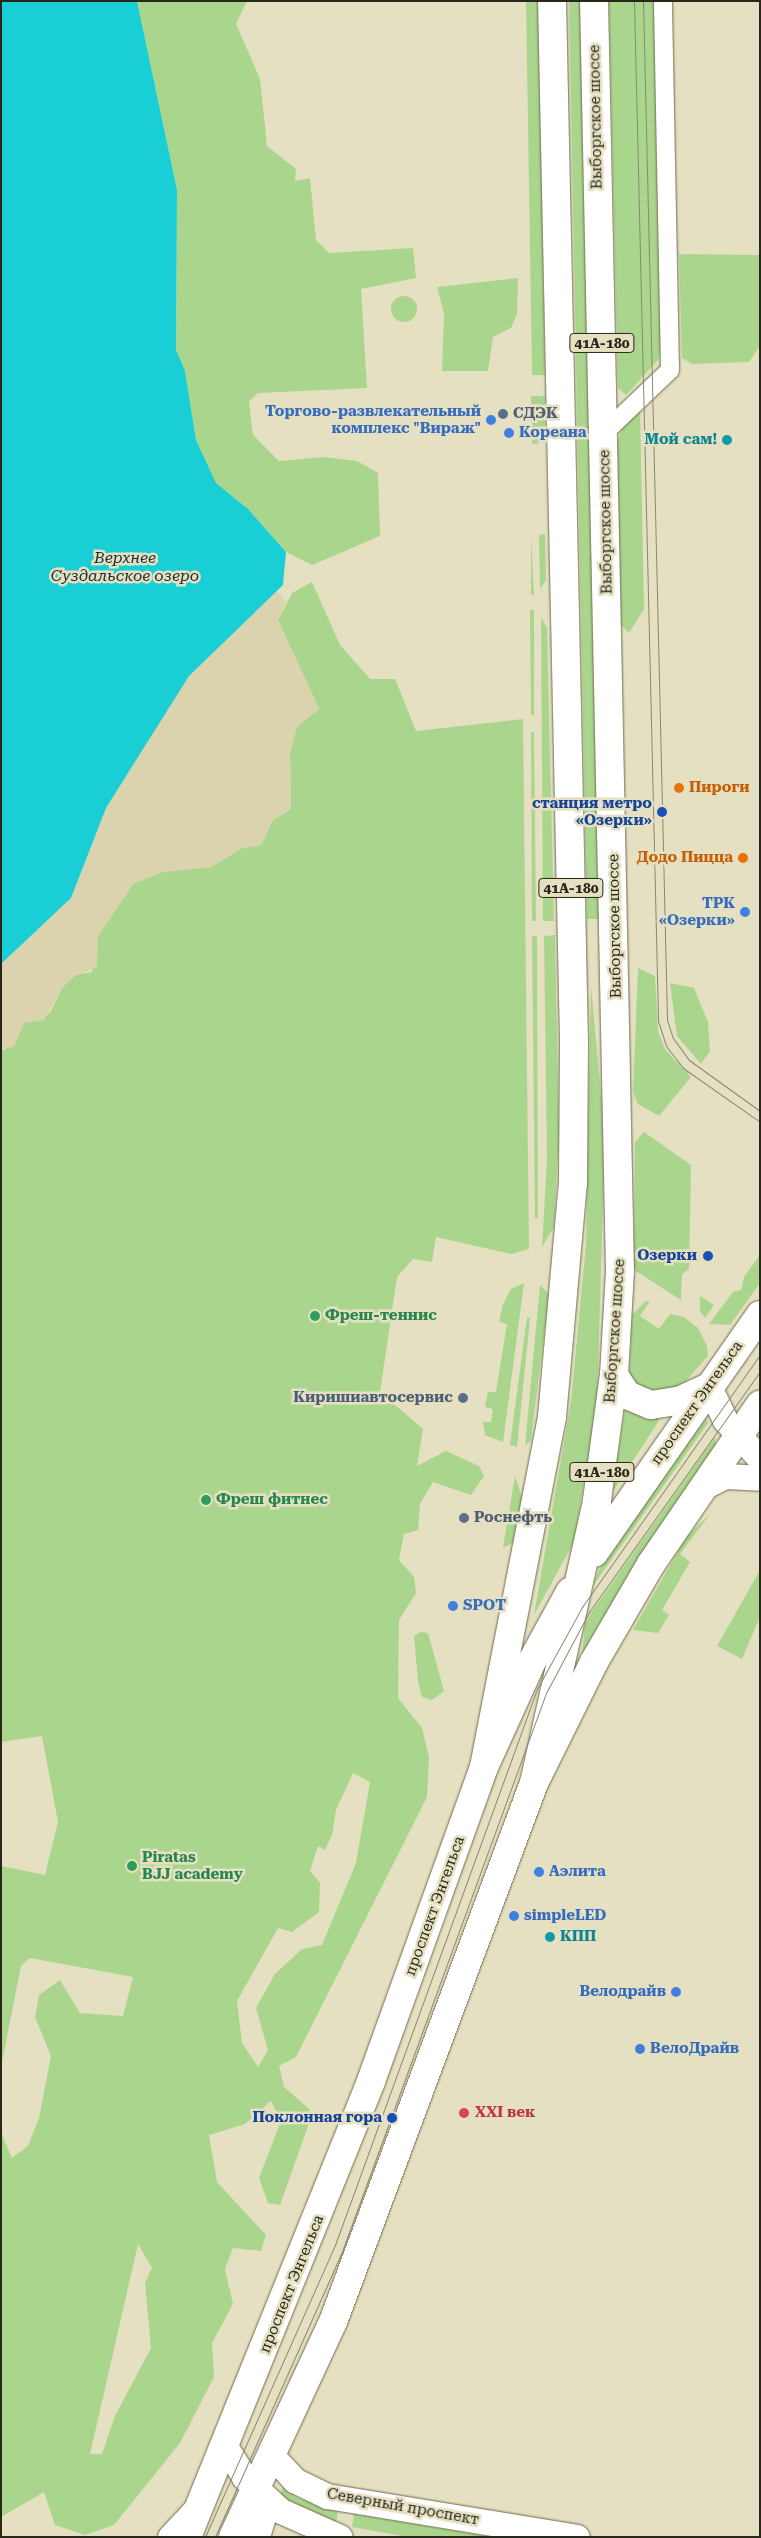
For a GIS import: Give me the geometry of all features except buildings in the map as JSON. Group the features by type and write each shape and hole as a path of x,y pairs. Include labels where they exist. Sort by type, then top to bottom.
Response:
{"main road":[{"name":"41А-180","path":"484,1767 537,1509 558,1370 573,1173 573,974 552,1"},
{"name":"Выборгское шоссе","path":"534,1783 584,1568 614,1375 620,1272 616,975 594,1"},
{"path":"573,974 586,961 594,959 605,962 616,975"},
{"name":"проспект Энгельса","path":"187,2537 372,2081 484,1767 532,1661 584,1568 760,1315"},
{"path":"614,1375 626,1395 651,1405 681,1400 709,1387 738,1436 760,1459"},
{"path":"233,2537 257,2490 333,2322 534,1783 614,1626 760,1405"},
{"path":"705,1486 725,1476 760,1478"},
{"path":"225,2446 257,2490 291,2517 340,2537"},
{"name":"Северный проспект","path":"272,2456 294,2480 327,2496 577,2537"},
{"path":"256,2537 261,2520 257,2490"},
{"path":"170,2537 199,2505"},
{"path":"198,2537 199,2505"}],"street":[{"path":"604,433 670,370 663,1"}],"green space":[{"path":"137,1 247,1 236,24 260,79 267,146 296,169 295,181 310,178 316,240 329,253 413,248 416,278 361,289 367,388 258,393 249,401 253,435 279,461 324,457 357,461 378,473 380,536 312,565 286,552 248,509 216,483 196,440 185,371 176,351 177,190"},
{"path":"526,1 539,1 545,375 532,375"},
{"path":"569,1 580,1 600,919 587,919"},
{"path":"609,1 654,1 661,344 659,359 626,395 618,388"},
{"path":"679,254 760,255 760,346 749,362 692,364 682,358"},
{"path":"518,278 517,314 511,328 493,337 488,371 442,371 444,314 437,287"},
{"path":"404,296 413,300 417,309 413,318 404,322 395,318 391,309 395,300"},
{"path":"531,396 545,396 545,442 532,444"},
{"path":"640,408 644,609 629,633 621,625 617,442 624,424"},
{"path":"545,534 546,580 540,589 539,535"},
{"path":"531,535 534,595 531,595"},
{"path":"312,582 340,645 370,679 395,679 416,731 523,719 529,1249 511,1254 436,1237 432,1262 413,1259 397,1277 380,1392 423,1429 417,1466 446,1451 479,1466 484,1476 471,1495 433,1482 420,1504 418,1530 404,1534 399,1560 414,1577 416,1593 399,1620 398,1698 422,1728 429,1757 427,1797 296,2057 279,2066 284,2087 309,2109 311,2118 280,2205 268,2203 259,2178 281,2121 271,2101 245,2124 209,2135 217,2182 266,2235 261,2251 233,2248 225,2269 233,2304 212,2343 214,2377 180,2443 114,2525 85,2535 55,2525 44,2492 1,2517 1,2132 12,2158 28,2146 39,2118 51,2056 35,2017 39,1995 60,1980 80,2013 123,2016 133,1977 30,1958 21,1966 1,2067 1,1866 45,1875 58,1822 42,1736 1,1742 1,1049 5,1050 24,1023 50,1013 62,988 75,975 92,972 98,936 133,884 162,872 211,867 242,848 261,845 273,820 291,809 290,753 297,726 319,709 278,620 292,593","holes":["353,1773 370,1782 356,1863 322,1945 302,1949 275,1974 256,2008 268,2050 258,2067 242,2043 237,2001 278,1928 292,1932 319,1912 320,1883 310,1871 318,1846 325,1850 332,1835 336,1810","138,2244 152,2268 145,2283 151,2348 115,2416 102,2454 90,2454"]},
{"path":"530,609 534,611 534,715 531,715"},
{"path":"541,617 547,628 554,921 543,921"},
{"path":"531,732 534,732 536,921 532,921"},
{"path":"555,935 559,1131 554,1227 542,1247 547,1161 544,936"},
{"path":"532,936 537,936 538,1218 535,1218"},
{"path":"638,968 655,976 658,1031 665,1049 691,1077 659,1116 638,1104 633,1092"},
{"path":"670,983 694,988 708,1022 710,1051 701,1064 677,1036"},
{"path":"591,985 605,1137 597,1404 574,1542 534,1615 571,1402 586,1244"},
{"path":"644,1132 691,1165 689,1269 682,1274 681,1300 634,1270 635,1142"},
{"path":"760,1255 760,1283 730,1325 709,1324 733,1292 741,1290 744,1277"},
{"path":"524,1283 503,1442 485,1435 483,1422 491,1422 493,1409 485,1407 488,1392 496,1392 507,1324 499,1322 503,1304 511,1289"},
{"path":"540,1285 549,1294 531,1440 525,1446"},
{"path":"700,1296 714,1305 705,1318 700,1311"},
{"path":"646,1301 650,1301 640,1316 659,1329 670,1314 684,1317 698,1328 707,1346 708,1356 671,1398 629,1381 632,1315"},
{"path":"527,1317 530,1318 517,1447 510,1445"},
{"path":"625,1409 660,1419 612,1493"},
{"path":"706,1418 708,1423 592,1587 601,1565"},
{"path":"715,1437 716,1444 638,1558 582,1654 585,1624 591,1613"},
{"path":"515,1476 522,1497 513,1543 503,1548"},
{"path":"710,1514 680,1554 690,1562 662,1610 669,1615 658,1633 633,1630 687,1536"},
{"path":"760,1570 760,1617 742,1659 717,1646"},
{"path":"420,1632 428,1633 444,1691 432,1700 422,1697 418,1681 414,1636"},
{"path":"284,2485 295,2497 338,2511 336,2524 279,2496"},
{"path":"354,2514 492,2537 408,2537 352,2527"}],"sand":[{"path":"277,591 286,602 278,620 319,709 297,727 290,753 291,809 273,820 261,845 242,848 211,867 162,872 133,884 98,936 97,967 75,976 62,988 44,1020 24,1023 14,1047 1,1049 1,964 71,898 106,808 189,676"}],"water":[{"name":"Верхнее Суздальское озеро","path":"1,1 137,1 177,190 176,350 185,371 196,440 216,483 248,509 286,552 283,585 189,676 106,808 71,898 1,964"}],"tram line":[{"path":"634,1 658,1021 666,1046 683,1068 760,1122"},
{"path":"643,1 667,1020 673,1038 689,1060 760,1111"},
{"path":"205,2537 335,2245 537,1689 582,1607 760,1355"},
{"path":"215,2537 343,2249 546,1693 589,1612 760,1371"}],"place":[{"name":"СДЭК","path":"503,414"},
{"name":"Торгово-развлекательный комплекс \"Вираж\"","path":"491,420"},
{"name":"Кореана","path":"509,433"},
{"name":"Мой сам!","path":"727,440"},
{"name":"Пироги","path":"679,788"},
{"name":"станция метро «Озерки»","path":"662,812"},
{"name":"Додо Пицца","path":"743,858"},
{"name":"ТРК «Озерки»","path":"745,912"},
{"name":"Озерки","path":"708,1256"},
{"name":"Фреш-теннис","path":"315,1316"},
{"name":"Киришиавтосервис","path":"463,1398"},
{"name":"Фреш фитнес","path":"206,1500"},
{"name":"Роснефть","path":"464,1518"},
{"name":"SPOT","path":"453,1606"},
{"name":"Piratas BJJ academy","path":"132,1866"},
{"name":"Аэлита","path":"539,1872"},
{"name":"simpleLED","path":"514,1916"},
{"name":"КПП","path":"550,1937"},
{"name":"Велодрайв","path":"676,1992"},
{"name":"ВелоДрайв","path":"640,2049"},
{"name":"XXI век","path":"464,2113"},
{"name":"Поклонная гора","path":"392,2118"}]}
